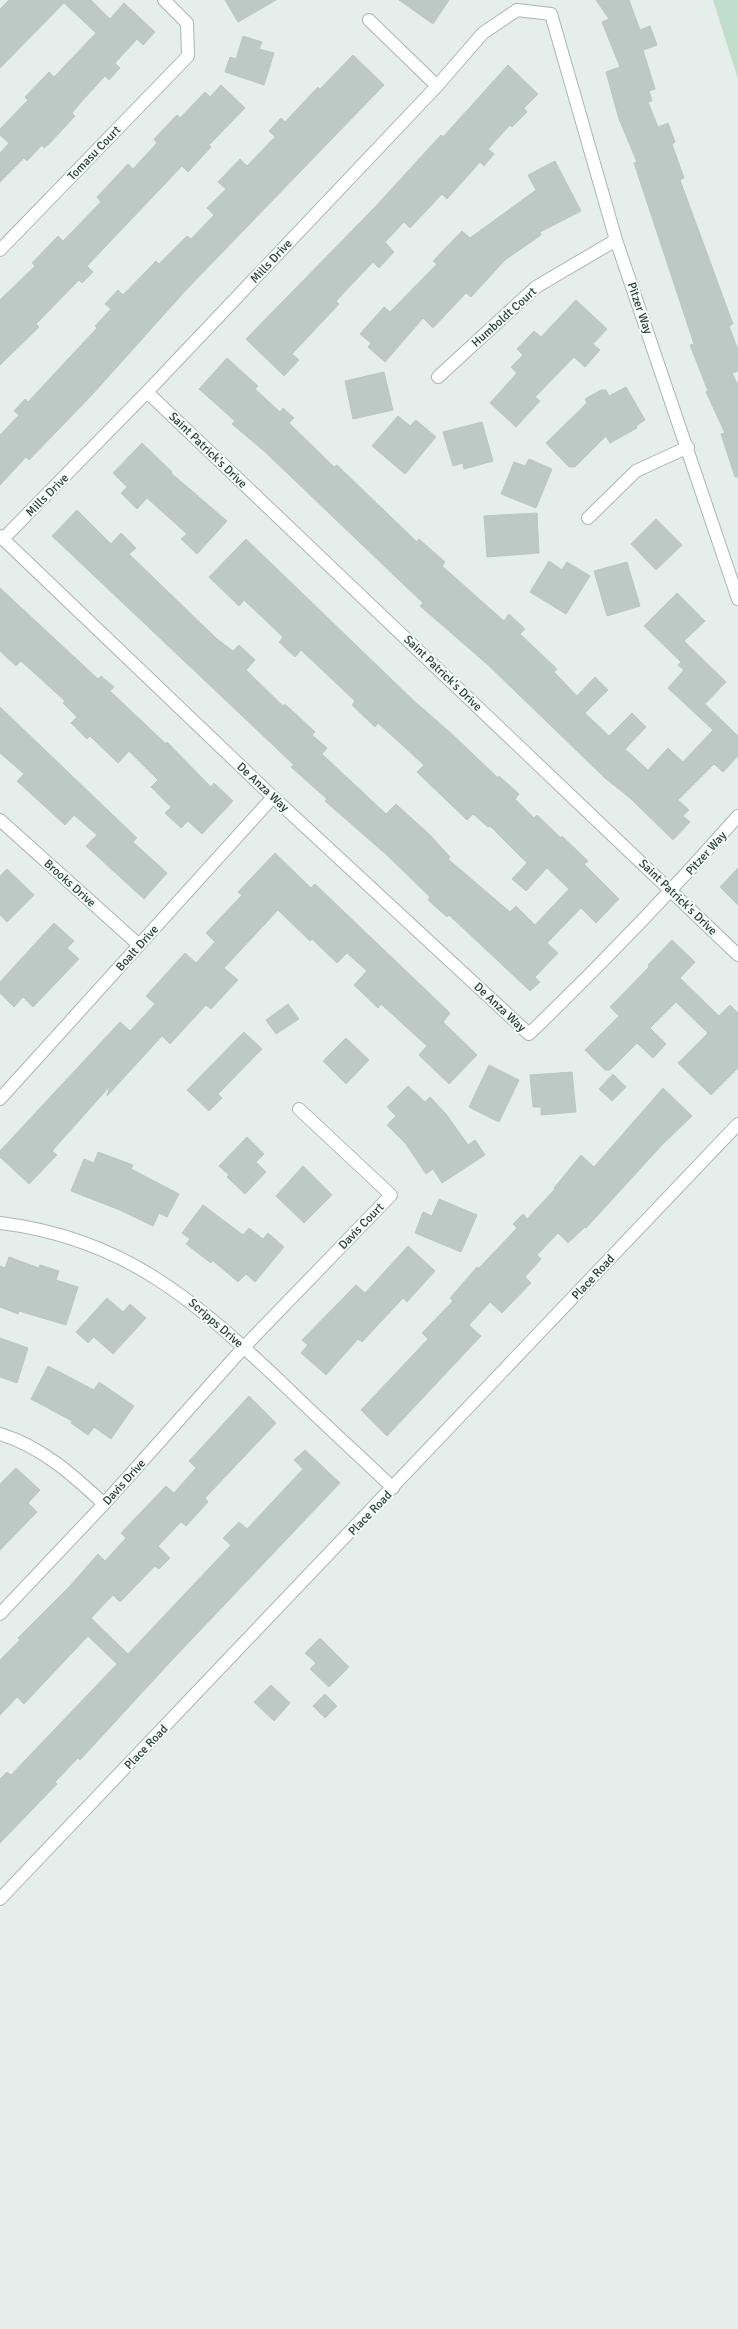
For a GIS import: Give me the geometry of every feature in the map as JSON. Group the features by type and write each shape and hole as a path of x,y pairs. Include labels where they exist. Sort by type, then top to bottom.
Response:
{"street":[{"name":"Tomasu Court","path":"0,250 188,56 187,23 164,0"},
{"name":"Mills Drive","path":"1,538 147,392 437,86 483,33 517,10 550,14"},
{"name":"Pitzer Way","path":"550,14 616,240 688,448 738,599"},
{"path":"369,20 437,86"},
{"name":"Humboldt Court","path":"438,377 536,287 616,240"},
{"name":"Saint Patrick's Drive","path":"147,392 738,955"},
{"path":"588,518 636,471 688,448"},
{"name":"De Anza Way","path":"1,538 273,797 529,1034"},
{"name":"Boalt Drive","path":"0,1099 273,797"},
{"name":"Pitzer Way","path":"529,1034 607,959 672,891 738,816"},
{"name":"Brooks Drive","path":"0,820 139,945"},
{"name":"Davis Court","path":"244,1347 391,1195 298,1109"},
{"name":"Place Road","path":"0,1899 738,1124"},
{"name":"Scripps Drive","path":"0,1223 48,1232 84,1242 119,1257 148,1272 179,1292 244,1347 393,1488"},
{"name":"Davis Drive","path":"0,1614 104,1504 244,1347"},
{"path":"0,1434 37,1449 66,1468 104,1504"}],"green space":[{"path":"713,0 738,0 738,79"}],"building":[{"path":"9,0 91,0 110,19 124,3 155,32 143,45 137,39 115,63 120,68 109,80 105,76 72,113 75,116 50,143 44,148 42,145 27,161 24,158 0,182 0,153 9,143 0,135 0,129 28,100 25,97 49,72 54,77 96,33 64,3 0,68 0,9"},
{"path":"225,0 276,0 238,22"},
{"path":"399,0 449,0 433,24"},
{"path":"596,0 629,0 640,30 650,26 657,45 643,50 655,89 649,91 652,101 648,102 658,127 668,123 675,142 672,144 684,178 680,180 733,324 729,326 738,350 738,371 732,373 738,385 738,477 735,477 721,434 725,433 706,392 708,391 690,345 694,344 634,163 637,162 619,119 606,72 620,67 602,22 609,19"},
{"path":"243,36 262,42 259,49 274,53 264,85 225,72 230,57 236,59"},
{"path":"353,55 384,85 186,290 90,397 29,460 26,457 0,485 0,435 19,415 14,411 25,399 28,402 97,328 95,326 111,309 105,304 118,290 123,295 156,261 159,264 187,236 191,239 214,215 207,208 226,189 218,182 240,159 247,166 275,137 269,131 281,118 285,122 318,87 320,89"},
{"path":"508,65 538,94 524,108 527,112 512,127 510,125 488,149 494,154 484,166 480,162 447,199 442,194 410,228 404,222 385,242 394,252 379,268 373,262 336,301 339,304 292,354 299,360 284,376 246,339 376,206 441,135 443,137"},
{"path":"221,85 245,108 209,145 211,147 188,172 182,166 87,266 93,272 82,283 79,280 36,324 39,327 0,365 0,300 35,266 32,263 58,236 63,241 101,202 97,197 128,164 133,169 157,143 154,139 177,115 180,118 205,92 210,97"},
{"path":"555,161 581,211 540,232 541,235 505,260 471,297 466,293 433,328 423,318 385,362 368,347 371,343 360,334 384,307 390,312 437,264 433,261 462,231 470,238 536,190 528,175"},
{"path":"576,300 607,329 593,344 600,350 585,367 574,357 535,397 540,401 516,427 490,403 517,373 511,367 523,355 517,349 534,331 541,337"},
{"path":"227,358 258,386 255,389 280,412 283,408 294,418 289,423 334,467 337,465 417,542 419,539 445,562 442,566 504,621 509,614 525,629 520,634 557,669 554,672 577,696 595,677 608,690 585,713 609,736 632,713 646,727 625,749 648,770 668,748 683,762 713,730 668,688 684,670 678,665 681,662 644,626 677,593 705,621 684,641 726,682 705,704 738,736 738,756 723,772 714,764 678,800 689,810 683,816 690,822 673,840 631,799 605,778 487,664 420,606 423,603 264,451 232,424 235,421 199,389"},
{"path":"384,372 393,410 353,419 345,381"},
{"path":"626,387 645,420 636,426 637,428 610,443 606,436 575,467 569,467 546,443 587,403 585,399 601,390 606,390 609,396"},
{"path":"398,416 410,426 416,420 436,437 405,474 372,446"},
{"path":"482,422 493,461 464,469 463,463 453,466 443,432"},
{"path":"142,443 172,472 171,473 227,521 197,554 181,539 187,534 147,498 137,509 121,493 127,487 113,473"},
{"path":"529,459 552,469 536,508 501,494 514,462 525,466"},
{"path":"77,510 111,544 121,533 136,548 129,554 217,639 233,651 239,645 255,660 246,670 283,706 285,704 315,732 312,735 327,748 322,754 386,814 396,804 431,836 450,857 448,859 510,912 516,906 535,925 569,889 547,868 526,891 512,879 527,863 490,826 488,827 473,814 467,820 417,772 424,765 378,723 375,727 352,705 355,701 301,650 295,657 279,642 283,637 244,600 239,606 209,577 246,539 413,700 453,735 498,778 499,776 519,794 515,799 534,818 537,815 561,838 562,836 588,861 584,864 619,899 596,923 581,908 547,943 558,953 535,977 540,982 530,991 449,915 447,917 428,900 430,897 388,856 325,801 327,799 291,767 294,765 52,536"},
{"path":"537,513 539,553 487,557 484,516"},
{"path":"656,519 682,545 656,570 631,544"},
{"path":"549,561 562,570 567,562 590,576 566,614 530,592"},
{"path":"627,562 640,606 607,616 594,571"},
{"path":"0,588 98,679 101,676 114,687 110,691 166,744 167,742 211,787 214,783 233,801 202,834 188,821 181,828 165,813 171,807 151,787 158,780 129,751 118,763 90,736 87,739 71,723 77,717 63,703 65,701 21,661 16,666 0,651"},
{"path":"0,707 137,838 133,842 167,873 144,899 86,846 97,835 74,815 65,825 17,781 24,774 0,753"},
{"path":"275,853 311,888 315,884 450,1013 443,1022 477,1055 449,1084 419,1055 427,1046 381,1004 378,1008 354,985 367,971 347,953 337,963 312,939 310,941 278,910 224,968 238,980 211,1009 206,1005 170,1044 162,1036 107,1096 110,1086 52,1151 57,1155 29,1184 0,1157 0,1151 120,1022 130,1031 155,1004 146,996 185,953 196,963 215,942 206,933 242,895 238,892"},
{"path":"738,868 738,905 720,887"},
{"path":"7,869 34,895 7,922 0,915 0,876"},
{"path":"54,923 74,941 67,948 79,959 33,1007 23,997 14,1007 0,993 0,982"},
{"path":"672,940 695,962 680,978 719,1016 730,1005 738,1013 738,1068 711,1095 678,1063 708,1033 676,1002 650,1028 666,1044 653,1058 637,1043 610,1070 605,1070 585,1050 619,1016 610,1007 649,967 648,965"},
{"path":"288,1004 299,1019 276,1034 266,1020"},
{"path":"244,1032 262,1049 218,1094 222,1098 209,1111 187,1090"},
{"path":"346,1038 369,1060 346,1084 323,1061"},
{"path":"489,1065 519,1080 499,1122 469,1107"},
{"path":"572,1072 576,1112 541,1115 541,1107 533,1107 530,1075"},
{"path":"613,1074 626,1087 612,1101 599,1089"},
{"path":"408,1086 425,1102 430,1097 446,1114 468,1145 475,1140 485,1155 442,1183 433,1169 426,1174 406,1144 387,1125 396,1116 387,1107"},
{"path":"663,1088 692,1116 662,1145 586,1228 585,1227 568,1243 558,1233 537,1255 541,1259 525,1277 531,1283 502,1313 490,1302 469,1325 481,1336 387,1436 361,1410 428,1339 422,1333 453,1301 450,1298 477,1267 479,1268 517,1228 513,1224 523,1214 527,1219 555,1189 554,1188 581,1155 594,1167"},
{"path":"247,1137 264,1154 256,1162 266,1172 245,1194 227,1177 229,1175 219,1166"},
{"path":"98,1152 133,1165 131,1169 179,1194 167,1217 159,1213 153,1226 120,1210 71,1191 84,1159 94,1163"},
{"path":"303,1166 332,1195 304,1223 276,1196"},
{"path":"439,1199 477,1215 461,1252 415,1233 423,1212 432,1216"},
{"path":"203,1205 243,1235 249,1228 263,1239 268,1233 284,1247 255,1282 246,1274 238,1282 212,1260 211,1263 186,1244 190,1239 182,1233"},
{"path":"408,1246 435,1271 407,1302 403,1298 362,1342 358,1339 326,1375 301,1353 308,1345 302,1340 356,1285 365,1293"},
{"path":"9,1257 39,1268 40,1265 59,1271 56,1280 78,1287 66,1325 19,1311 18,1314 0,1307 0,1266 5,1268"},
{"path":"107,1298 123,1312 130,1304 146,1318 113,1354 94,1337 88,1343 76,1332"},
{"path":"0,1338 28,1348 17,1383 0,1377"},
{"path":"48,1366 94,1390 99,1382 134,1406 111,1439 94,1427 88,1435 71,1423 72,1421 31,1399"},
{"path":"249,1396 276,1423 205,1498 208,1502 186,1526 181,1522 158,1546 170,1558 159,1569 155,1566 120,1602 113,1595 91,1618 128,1654 231,1545 223,1538 239,1522 247,1529 303,1469 294,1460 305,1450 340,1483 172,1660 80,1760 78,1758 55,1782 57,1784 0,1843 0,1779 7,1772 11,1775 117,1664 88,1636 24,1704 17,1697 0,1715 0,1660 20,1640 18,1638 69,1587 98,1554 105,1561 126,1538 121,1533 166,1486 174,1493 196,1468 189,1461"},
{"path":"16,1468 40,1490 28,1503 37,1512 0,1550 0,1484"},
{"path":"320,1638 349,1667 329,1687 310,1669 316,1663 305,1653"},
{"path":"271,1685 290,1703 274,1721 254,1702"},
{"path":"325,1694 337,1706 325,1718 313,1706"}]}
